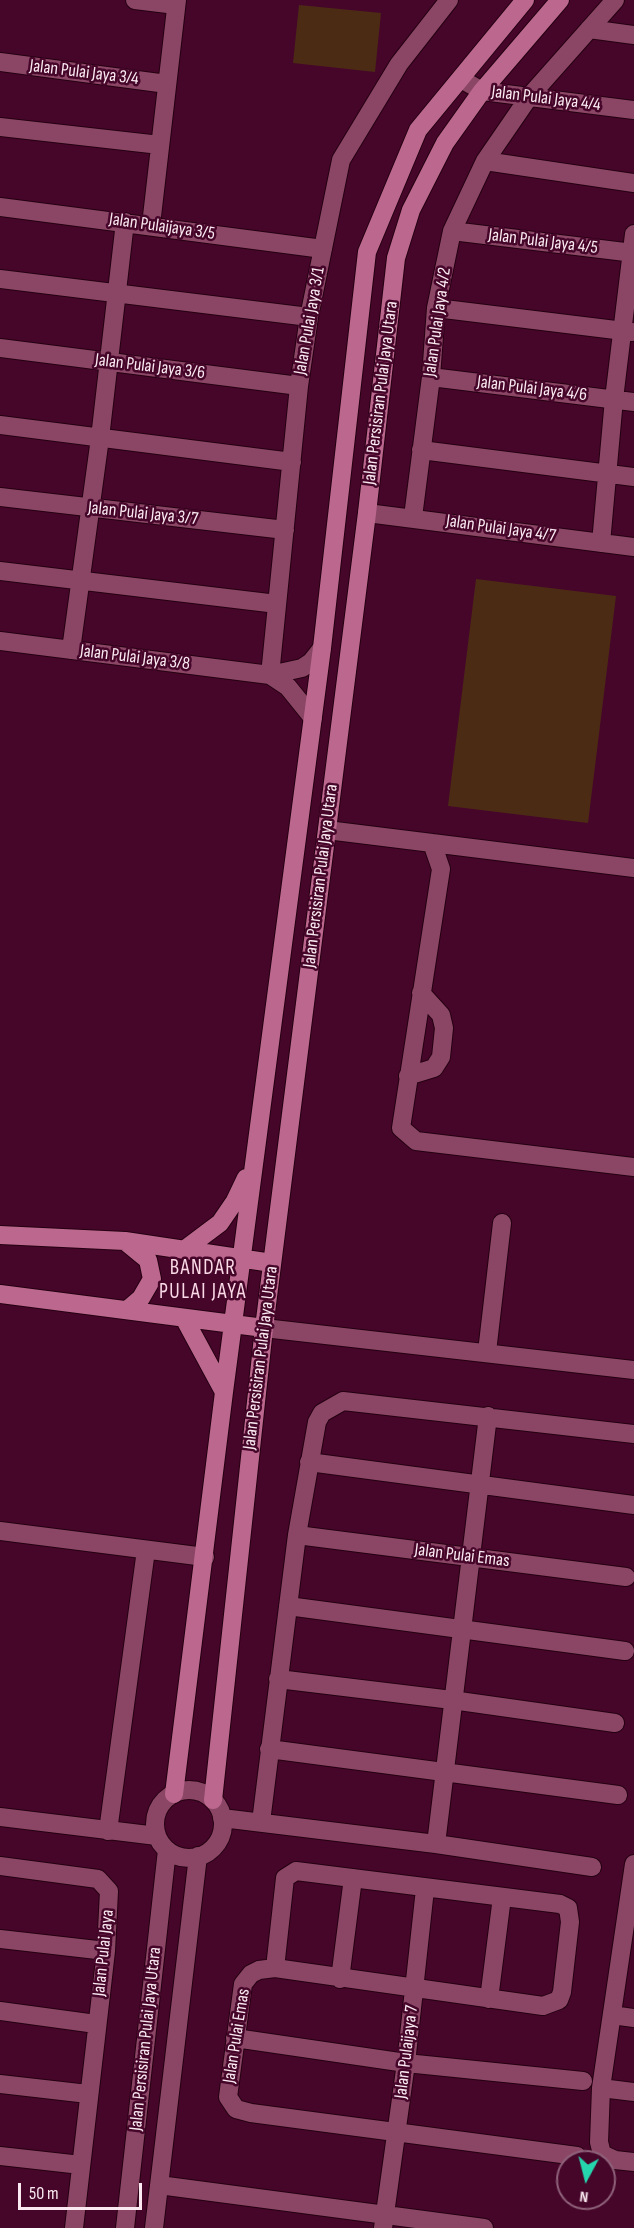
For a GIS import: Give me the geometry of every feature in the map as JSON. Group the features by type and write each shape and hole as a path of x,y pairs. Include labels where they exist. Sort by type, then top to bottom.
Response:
{"main road":[{"name":"Jalan Persisiran Pulai Jaya Utara","path":"174,1794 241,1258 322,648 367,252 418,130 525,0"},
{"name":"Jalan Persisiran Pulai Jaya Utara","path":"213,1800 264,1328 367,513 396,258 411,210 445,143 482,91 560,0"},
{"path":"184,1250 220,1223 235,1201 254,1158"},
{"path":"0,1235 125,1241 272,1263"},
{"path":"125,1241 148,1260 152,1279 141,1298 127,1310"},
{"path":"0,1294 264,1328"},
{"path":"184,1318 224,1392"}],"street":[{"path":"135,0 176,2 151,225"},
{"name":"Jalan Pulai Jaya 3/1","path":"270,675 299,386 309,317 341,160 399,64 449,0"},
{"name":"Jalan Pulai Jaya 4/2","path":"413,517 431,378 436,308 452,231 485,161 529,97 615,0"},
{"path":"589,29 634,35"},
{"name":"Jalan Pulai Jaya 3/4","path":"0,62 167,84"},
{"name":"Jalan Pulai Jaya 4/4","path":"460,79 482,91 634,110"},
{"path":"0,127 160,145"},
{"path":"485,161 634,183"},
{"name":"Jalan Pulaijaya 3/5","path":"0,207 323,249"},
{"path":"71,650 100,438 125,222"},
{"name":"Jalan Pulai Jaya 4/5","path":"452,231 633,253"},
{"path":"601,543 614,399 628,332 634,234"},
{"path":"0,279 309,317"},
{"path":"436,308 628,332"},
{"name":"Jalan Pulai Jaya 3/6","path":"0,348 299,386"},
{"name":"Jalan Pulai Jaya 4/6","path":"431,378 634,402"},
{"path":"0,425 292,462"},
{"path":"421,450 634,477"},
{"name":"Jalan Pulai Jaya 3/7","path":"0,496 285,530"},
{"name":"Jalan Pulai Jaya 4/7","path":"367,513 413,517 634,547"},
{"path":"0,571 277,604"},
{"name":"Jalan Pulai Jaya 3/8","path":"0,641 270,675"},
{"path":"270,675 302,668 311,662 322,648"},
{"path":"270,675 288,687 313,718"},
{"path":"327,830 634,868"},
{"path":"432,843 441,869 401,1128 416,1141 634,1167"},
{"path":"408,1076 434,1068 441,1057 444,1028 441,1015 421,993"},
{"path":"487,1352 502,1223"},
{"path":"264,1328 634,1370"},
{"path":"261,1822 297,1535 317,1422 322,1413 343,1401 634,1434"},
{"path":"436,1844 469,1557 489,1416"},
{"path":"309,1462 634,1505"},
{"path":"0,1531 205,1557"},
{"name":"Jalan Pulai Emas","path":"297,1535 626,1577"},
{"path":"108,1831 146,1550"},
{"path":"288,1606 625,1651"},
{"path":"278,1679 452,1700 615,1724"},
{"path":"270,1749 618,1795"},
{"path":"0,1817 108,1831 162,1843 178,1856 198,1856 218,1842 222,1818 213,1800 195,1791 174,1794 163,1802 156,1815 162,1843"},
{"path":"222,1818 436,1844 592,1867"},
{"name":"Jalan Persisiran Pulai Jaya Utara","path":"124,2228 162,1843"},
{"name":"Jalan Persisiran Pulai Jaya Utara","path":"154,2228 198,1856"},
{"name":"Jalan Pulai Jaya","path":"0,1866 90,1877 106,1884 110,1906 106,1951 74,2228"},
{"path":"634,1870 629,1943 612,2015 601,2088 599,2142 602,2154 615,2160 634,2162"},
{"path":"296,1871 353,1878 425,1889 560,1904 568,1908 570,1922 562,1992 559,2000 543,2006 415,1990 274,1968 285,1878 296,1871"},
{"path":"340,1979 353,1878"},
{"name":"Jalan Pulaijaya 7","path":"384,2221 415,1990 425,1889"},
{"path":"489,1999 502,1897"},
{"path":"0,1939 106,1951"},
{"name":"Jalan Pulai Emas","path":"274,1968 250,1974 243,1984 228,2097 236,2109 556,2153"},
{"path":"0,2012 96,2024"},
{"path":"612,2015 634,2018"},
{"path":"235,2038 406,2062 583,2081"},
{"path":"0,2084 88,2094"},
{"path":"601,2088 634,2092"},
{"path":"0,2156 81,2165"},
{"path":"159,2185 384,2221 484,2228"}],"shaded area":[{"path":"299,5 381,13 375,72 293,63"},
{"path":"476,579 616,596 588,823 448,806"}],"district":[{"name":"BANDAR PULAI JAYA","path":"203,1281"}]}
